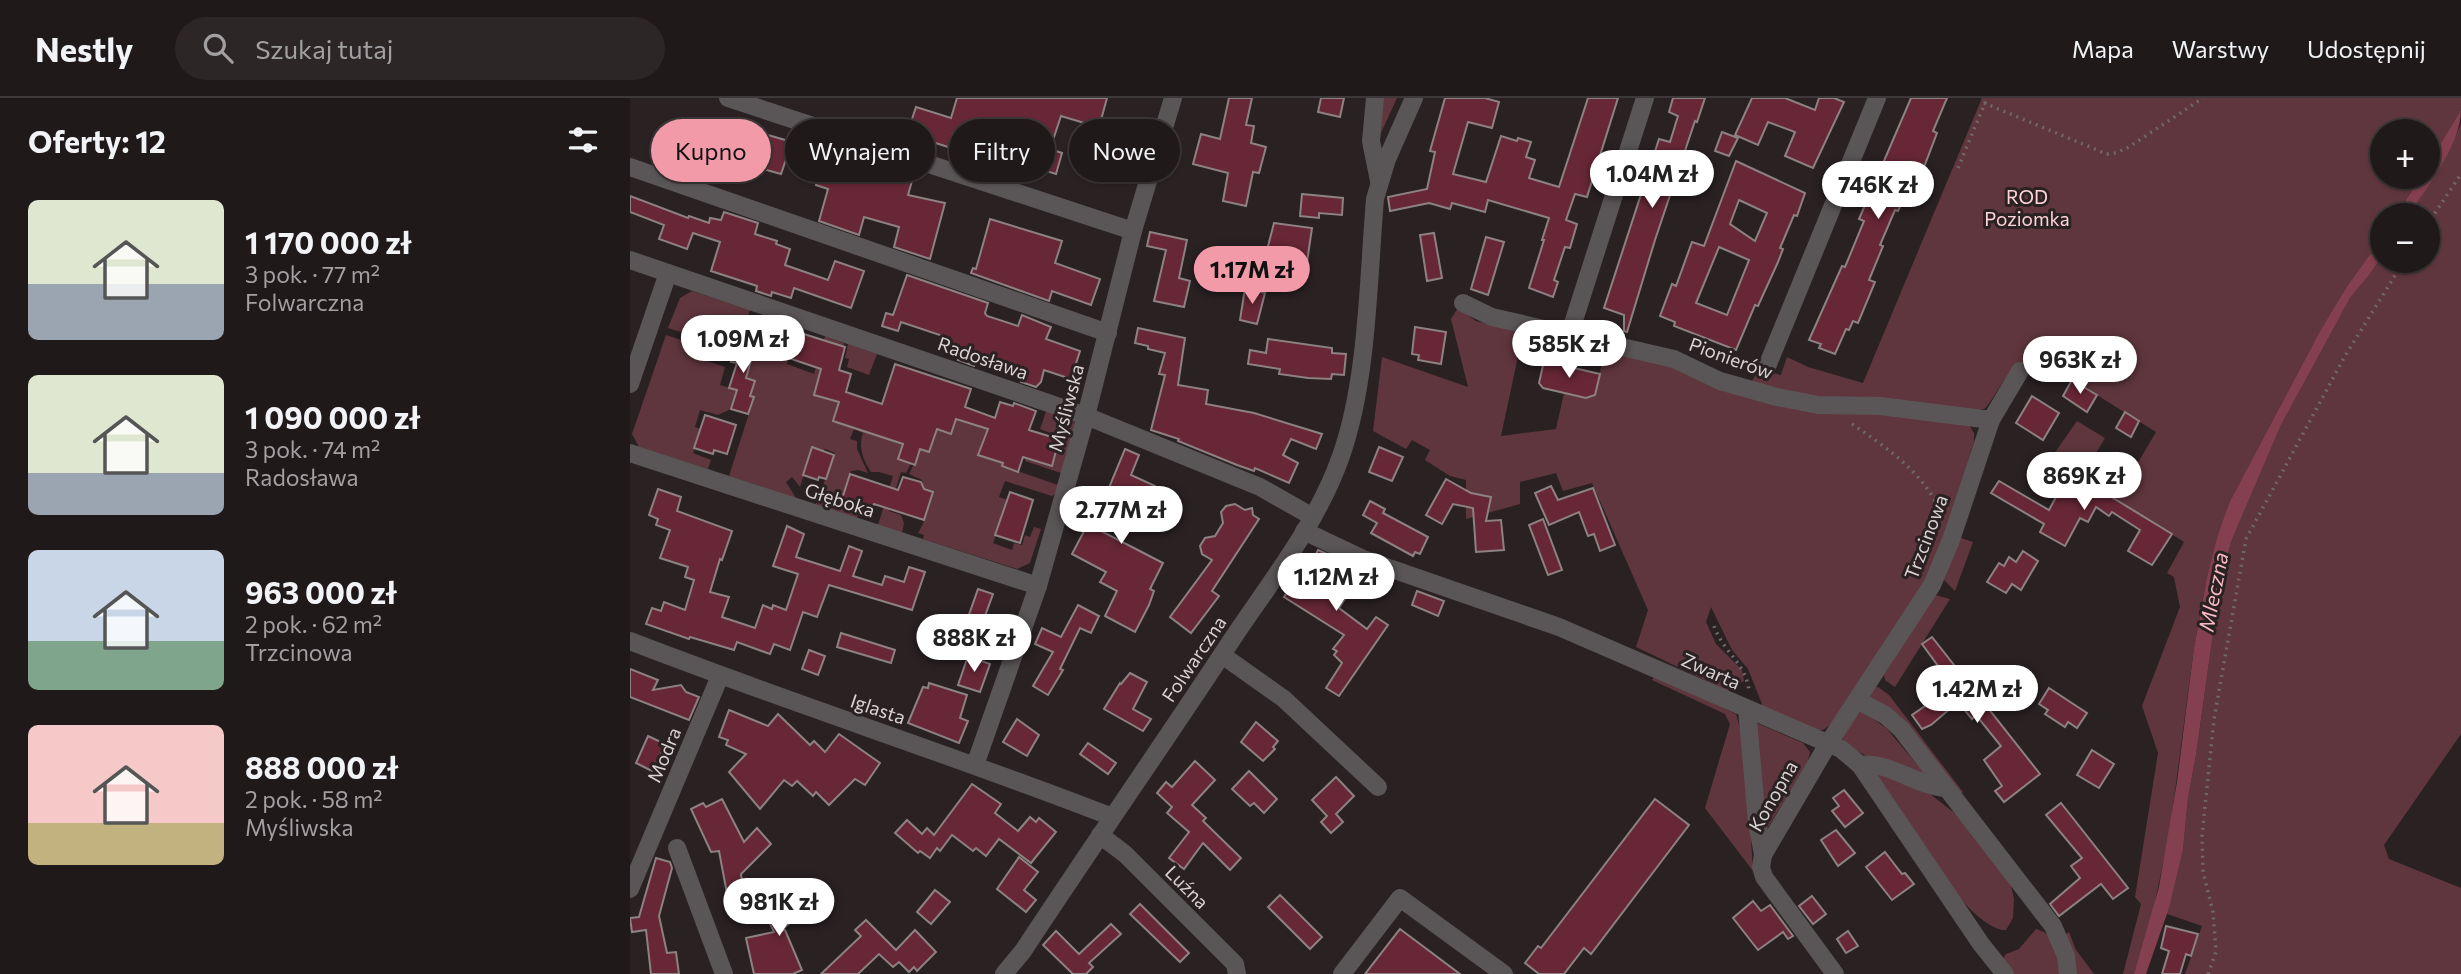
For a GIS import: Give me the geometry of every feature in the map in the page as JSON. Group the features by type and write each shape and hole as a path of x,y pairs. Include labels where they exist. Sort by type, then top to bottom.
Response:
{"street":[{"path":"728,98 1133,231"},
{"name":"Myśliwska","path":"975,765 1038,586 1086,416 1133,231 1173,98"},
{"path":"1375,98 1371,141 1379,181"},
{"name":"Folwarczna","path":"1004,974 1023,951 1309,524 1341,456 1353,416 1361,373 1375,199 1379,181 1414,98"},
{"path":"1569,336 1646,98"},
{"path":"1766,369 1877,98"},
{"path":"630,167 1108,333"},
{"name":"Radosława","path":"630,260 1086,416 1260,487 1309,524"},
{"path":"630,384 668,273"},
{"name":"Pionierów","path":"1463,303 1492,317 1674,359 1720,381 1777,397 1818,405 1880,406 1991,420"},
{"name":"Trzcinowa","path":"1828,744 1932,585 1951,540 1991,420 2020,371"},
{"name":"Głęboka","path":"630,453 1038,586"},
{"name":"Zwarta","path":"1309,524 1363,559 1559,627 1841,749 1860,765 1981,944 2005,974"},
{"name":"Iglasta","path":"630,641 1112,817"},
{"path":"1222,655 1284,699 1378,787"},
{"name":"Modra","path":"630,889 720,676"},
{"path":"1857,700 1894,722 2053,926 2066,956 2068,974"},
{"path":"1747,709 1757,822 1763,855"},
{"name":"Konopna","path":"1828,744 1763,855 1761,867 1764,877 1835,974"},
{"path":"1860,765 1875,765 1927,785 1946,788"},
{"name":"Luźna","path":"1100,835 1125,854 1235,964 1237,974"},
{"path":"677,848 724,974"},
{"path":"1342,974 1400,898 1504,974"}],"path":[{"path":"1958,168 1987,98"},
{"path":"1984,103 2107,154 2129,147 2203,98"},
{"path":"2440,206 2461,174"},
{"path":"2208,974 2216,952 2213,912 2203,872 2202,836 2214,719 2246,539 2345,356 2397,273"},
{"path":"1849,422 1896,454 1923,482 1940,510 1951,540"},
{"path":"1714,626 1718,636 1747,675 1750,693 1747,709"}],"green space":[{"path":"1381,98 1397,98 1380,135"},
{"name":"ROD Poziomka","path":"1982,98 2461,98 2461,110 2440,145 2440,119 2370,119 2370,189 2413,189 2404,203 2370,203 2370,254 2320,331 2230,501 2207,577 2194,648 2169,836 2151,920 2134,974 2123,974 2141,904 2135,897 2158,753 2142,706 2180,607 2174,577 2167,573 2184,542 2051,458 2077,421 2105,438 2095,455 2130,476 2156,432 2049,365 2041,377 2026,364 2019,366 2008,375 1984,409 1973,411 1813,397 1750,384 1759,370 1781,375 1787,357 1808,367 1863,383"},
{"path":"2461,124 2461,734 2384,845 2389,859 2461,888 2461,974 2185,974 2202,926 2167,914 2183,850 2188,798 2219,591 2231,542 2281,425 2350,298 2371,273 2440,273 2440,203 2417,203 2425,189 2440,189 2440,166"},
{"path":"692,291 750,310 737,347 740,351 668,328 680,298"},
{"path":"1458,308 1476,321 1523,333 1501,436 1556,429 1564,393 1595,395 1604,353 1610,350 1788,392 1969,425 1974,433 1974,442 1943,539 1924,583 1834,722 1823,730 1815,731 1764,709 1748,669 1732,650 1711,607 1706,622 1716,644 1742,670 1744,681 1728,691 1636,647 1648,610 1592,483 1563,491 1556,473 1520,482 1520,504 1466,519 1466,480 1450,476 1425,460 1430,450 1412,440 1406,449 1373,431 1382,357 1468,387 1451,319"},
{"path":"666,335 702,347 699,358 725,367 720,385 750,394 755,381 746,378 753,353 747,351 752,338 758,340 757,347 789,358 787,364 814,374 825,336 844,343 843,347 825,342 820,362 832,366 835,360 838,361 835,369 822,366 814,394 843,403 841,409 837,409 833,421 863,431 875,401 865,432 884,438 890,422 902,430 899,442 929,452 941,415 938,429 951,434 956,420 1052,448 1056,435 1040,429 1047,409 1072,418 1075,424 1061,473 1025,461 1029,448 1027,445 1002,437 999,443 984,439 979,454 1003,463 1003,466 1058,485 1052,496 1005,481 999,497 1008,500 993,543 1012,550 1014,543 1022,545 1025,535 1030,537 1034,527 1041,529 1030,563 1017,569 923,539 924,535 918,533 933,493 924,489 922,480 909,474 914,464 913,452 918,454 919,451 903,445 899,459 903,461 905,456 911,463 906,473 901,472 889,511 901,515 904,523 902,533 878,525 893,476 871,472 862,453 863,433 854,429 850,439 857,441 857,449 868,473 851,471 841,502 860,509 857,518 816,504 835,453 825,449 823,451 812,448 800,487 792,477 786,482 796,498 729,476 754,398 737,392 731,409 718,415 700,410 695,427 700,429 693,453 711,460 708,469 639,447 632,434","holes":["1039,446 1056,451 1052,466 1034,460"]},
{"path":"848,344 877,354 869,375 847,367 849,359 845,358"},
{"path":"1958,537 1973,542 1955,591 1943,579"},
{"path":"1935,595 1950,599 1895,687 1885,680 1884,675"},
{"path":"1655,675 1736,714 1745,745 1753,871 1705,808 1730,724 1725,714 1652,680"},
{"path":"1878,687 1889,695 1963,792 1960,795 1867,700 1874,688"},
{"path":"1862,711 1886,728 1928,777 1870,757 1842,739 1852,719"},
{"path":"1752,721 1803,743 1810,752 1808,761 1766,831"},
{"path":"1872,766 1925,790 1961,818 2010,882 2014,899 2013,918 2006,930 1990,925 1971,910 1951,888 1912,833"},
{"path":"2036,929 2055,941 2069,932 2076,950 2094,974 2010,974 2003,959 2006,954 2019,949"}],"water":[{"path":"2461,110 2455,137 2440,168 2440,145"},
{"path":"2413,189 2426,189 2417,203 2404,203"},
{"name":"Mleczna","path":"2370,254 2371,273 2350,298 2281,425 2231,542 2219,591 2188,798 2183,850 2169,908 2146,974 2134,974 2159,887 2177,782 2194,648 2218,535 2230,501 2320,331"}],"building":[{"path":"957,98 1107,98 1101,119 1071,119 1061,116 1055,134 1055,119 949,119 948,147 935,143 935,119 912,119 916,107 951,118"},
{"path":"1229,98 1252,98 1246,125 1254,126 1251,143 1266,147 1259,173 1253,172 1246,206 1223,201 1228,173 1193,164 1201,134 1220,139"},
{"path":"1321,98 1344,98 1340,117 1318,112"},
{"path":"1445,98 1485,98 1499,102 1492,128 1468,122 1453,174 1486,182 1501,136 1517,141 1518,138 1531,142 1526,157 1535,160 1529,178 1559,187 1588,98 1618,98 1587,197 1575,194 1566,220 1577,224 1570,248 1565,247 1554,280 1558,282 1553,297 1529,288 1549,218 1488,200 1485,212 1452,203 1450,209 1429,203 1390,211 1388,197 1427,189 1435,152 1430,151"},
{"path":"1673,98 1705,98 1655,240 1627,332 1624,331 1624,315 1604,308 1659,139 1670,142 1678,116 1669,112"},
{"path":"1752,98 1785,98 1815,110 1819,98 1834,98 1844,102 1813,168 1785,156 1795,132 1768,122 1758,145 1735,135"},
{"path":"1911,98 1947,98 1933,131 1937,133 1921,175 1907,170 1896,195 1904,198 1898,211 1895,210 1880,245 1883,246 1869,280 1875,282 1858,323 1853,321 1849,330 1846,329 1835,354 1819,348 1821,344 1809,340 1842,266 1845,267 1864,221 1859,219"},
{"path":"1722,132 1738,138 1729,156 1715,151"},
{"path":"771,136 785,140 785,162 781,174 771,171"},
{"path":"1055,151 1062,153 1055,174"},
{"path":"1736,161 1805,193 1797,216 1794,215 1780,248 1783,249 1778,262 1758,306 1755,305 1736,350 1674,326 1675,322 1660,316 1672,284 1676,286 1692,242 1704,246","holes":["1739,200 1767,213 1755,241 1730,224","1719,247 1749,260 1727,315 1696,303"]},
{"path":"817,182 912,182 908,195 945,203 930,259 894,247 899,227 864,217 859,235 819,221 828,189 816,185"},
{"path":"1302,194 1343,198 1342,215 1319,213 1319,218 1300,216"},
{"path":"630,196 709,223 710,218 721,220 724,212 758,223 755,234 777,241 776,244 790,249 785,265 828,280 835,261 864,271 851,308 794,288 791,298 772,292 771,296 756,291 757,286 711,271 720,242 693,233 687,249 659,239 664,225 630,212"},
{"path":"990,219 1062,241 1055,263 1100,279 1091,305 1052,291 1049,301 971,273 973,268 976,269"},
{"path":"1274,223 1312,228 1307,262 1303,261 1300,281 1280,278 1279,285 1262,283"},
{"path":"1150,232 1187,240 1179,278 1190,281 1184,307 1154,301 1166,250 1147,246"},
{"path":"1434,233 1442,278 1427,281 1420,235"},
{"path":"1486,237 1504,242 1488,295 1471,289"},
{"path":"907,275 988,303 985,313 987,316 1018,326 1022,315 1051,327 1046,339 1080,351 1071,379 1044,370 1041,382 1036,387 1021,382 1025,371 978,354 974,366 958,360 961,350 946,345 949,338 901,322 898,331 882,326 886,313 893,315"},
{"path":"1245,288 1265,293 1257,324 1240,320"},
{"path":"772,324 845,347 839,370 851,374 846,392 882,404 895,364 971,389 965,407 995,418 1000,402 1013,406 1014,403 1036,411 1029,430 1055,438 1052,450 1056,451 1052,466 1023,457 1018,472 1002,466 1003,463 978,455 988,429 956,419 951,434 937,429 929,452 920,449 915,465 898,459 903,444 833,421 839,402 814,395 821,369 756,347 762,329 769,331"},
{"path":"1415,327 1446,332 1441,364 1418,360 1419,355 1412,354"},
{"path":"1138,328 1185,338 1178,385 1208,390 1206,404 1254,413 1322,434 1316,449 1291,439 1283,455 1298,463 1289,483 1151,430 1165,375 1159,374 1165,353 1135,343"},
{"path":"741,334 757,340 746,378 755,381 750,396 754,397 748,414 731,409 737,390 729,388 737,363 731,362"},
{"path":"1268,339 1332,348 1332,353 1346,354 1344,375 1332,374 1331,379 1308,378 1279,374 1280,369 1248,364 1250,350 1266,353"},
{"path":"1544,361 1600,374 1595,395 1586,398 1543,388 1539,383"},
{"path":"2072,380 2097,395 2087,412 2063,396"},
{"path":"2032,396 2059,413 2043,440 2016,423"},
{"path":"2125,412 2139,421 2131,437 2116,428"},
{"path":"705,415 736,425 727,454 714,450 713,454 694,448"},
{"path":"812,447 834,455 826,479 819,477 818,480 803,475"},
{"path":"1379,447 1403,457 1392,481 1369,472"},
{"path":"1125,449 1139,455 1131,475 1155,486 1140,518 1112,505 1101,531 1163,563 1150,589 1154,591 1149,605 1135,632 1105,616 1117,591 1100,582 1106,572 1072,554 1093,514 1085,510 1094,490 1106,495"},
{"path":"2051,460 2172,534 2152,565 2128,551 2140,530 2112,512 2109,516 2096,507 2088,522 2080,518 2065,546 2040,532 2044,524 1991,493 1999,481 2049,510 2062,486 2043,473"},
{"path":"850,474 898,490 903,477 921,482 924,489 933,492 924,520 874,504 872,508 842,499"},
{"path":"1446,479 1471,493 1491,497 1486,521 1501,520 1504,550 1476,552 1473,508 1453,504 1442,524 1426,515"},
{"path":"1551,486 1558,500 1593,488 1615,545 1600,551 1594,534 1588,536 1579,512 1549,525 1535,493"},
{"path":"658,489 681,497 677,511 732,531 710,592 729,597 722,617 755,628 763,605 772,609 773,605 786,610 798,574 773,566 787,526 804,534 796,557 840,571 849,546 862,551 853,576 882,585 885,576 904,582 909,567 925,572 912,610 829,585 817,617 803,612 790,650 774,644 770,654 737,642 734,650 690,637 689,639 646,624 652,608 661,611 664,602 685,610 694,580 685,577 688,567 660,558 670,530 656,525 658,519 649,515"},
{"path":"1010,492 1033,500 1020,543 995,535"},
{"path":"1370,501 1385,509 1383,513 1428,537 1420,554 1415,552 1413,556 1371,533 1377,523 1363,515"},
{"path":"1235,504 1245,510 1252,508 1253,515 1259,519 1212,591 1219,596 1191,633 1170,617 1212,560 1202,554 1200,546 1205,538 1215,536 1223,523 1221,512 1226,506"},
{"path":"1543,519 1562,570 1548,575 1529,525"},
{"path":"1318,550 1364,571 1339,608 1367,629 1376,617 1388,625 1339,696 1326,688 1342,663 1334,655 1337,651 1333,649 1344,635 1284,597 1299,575 1304,578"},
{"path":"2023,551 2038,561 2021,590 2012,584 2006,593 1987,582 1999,563 2004,566 2009,557 2016,562"},
{"path":"978,589 993,594 985,616 1012,626 1007,640 964,629"},
{"path":"1417,591 1444,601 1438,616 1412,605"},
{"path":"1078,605 1099,616 1091,633 1080,628 1060,669 1063,670 1048,695 1033,686 1053,652 1035,644 1042,628 1061,637"},
{"path":"841,633 895,650 891,663 837,647"},
{"path":"1932,637 2040,774 2004,802 1995,791 2002,786 1984,760 2001,746 1976,715 1972,719 1958,702 1931,725 1922,729 1912,715 1932,701 1930,699 1946,685 1937,673 1941,670 1922,644"},
{"path":"809,650 825,656 818,675 802,669"},
{"path":"968,656 990,664 980,692 958,685"},
{"path":"630,669 658,680 653,690 681,685 686,692 699,697 689,720 630,697"},
{"path":"1130,673 1147,682 1133,709 1151,719 1143,731 1104,709 1120,683"},
{"path":"929,683 967,695 960,718 968,721 959,743 908,723 923,687 928,688"},
{"path":"2049,688 2087,713 2077,728 2068,722 2065,727 2045,714 2048,710 2039,704"},
{"path":"729,710 768,726 778,714 810,745 814,741 825,752 839,734 880,763 865,785 855,779 829,805 816,792 813,796 797,781 792,786 784,780 760,809 729,772 746,754 726,745 728,740 719,737"},
{"path":"1017,719 1039,735 1027,756 1003,742"},
{"path":"1256,722 1278,741 1273,747 1275,749 1263,761 1241,742"},
{"path":"648,736 665,744 654,772 636,763"},
{"path":"1088,743 1116,763 1108,774 1080,754"},
{"path":"2092,750 2114,764 2099,788 2077,775"},
{"path":"1195,761 1215,780 1192,805 1206,818 1203,821 1241,858 1230,870 1203,843 1184,869 1169,858 1189,832 1167,813 1172,807 1157,793 1166,782 1172,787"},
{"path":"1249,771 1277,799 1264,813 1254,803 1250,806 1232,789"},
{"path":"1336,777 1354,796 1336,814 1343,822 1331,833 1321,822 1327,816 1312,800"},
{"path":"972,784 1001,804 995,813 1018,831 1030,817 1036,822 1039,818 1056,832 1031,863 999,839 986,856 976,848 973,851 952,835 940,851 937,848 930,858 920,851 918,853 895,833 907,820 922,834 927,828 934,835"},
{"path":"1844,790 1863,813 1845,827 1832,811 1839,806 1833,798"},
{"path":"722,799 744,842 757,828 771,844 741,874 744,898 728,899 719,851 711,852 691,809 703,803 706,807"},
{"path":"1655,799 1689,825 1591,954 1584,948 1564,974 1539,974 1525,963 1538,946 1541,948"},
{"path":"2061,803 2128,888 2113,899 2101,884 2059,916 2050,904 2080,878 2071,866 2082,858 2046,815"},
{"path":"1836,830 1855,853 1838,866 1821,840"},
{"path":"1885,852 1902,874 1905,873 1914,884 1892,900 1866,867"},
{"path":"1019,857 1038,872 1024,890 1036,900 1026,912 997,889"},
{"path":"656,858 670,862 672,868 659,916 667,953 676,952 679,974 651,974 646,930 632,932 630,918 639,917"},
{"path":"800,887 814,904 780,931 785,930 802,970 793,974 754,974 746,938 774,932 764,911 777,905"},
{"path":"935,890 950,902 931,924 917,912"},
{"path":"1280,895 1322,937 1310,949 1268,907"},
{"path":"1812,896 1826,914 1813,924 1799,906"},
{"path":"1753,901 1761,911 1770,905 1793,936 1788,939 1783,932 1758,950 1733,918"},
{"path":"1140,904 1189,953 1180,962 1130,914"},
{"path":"866,920 896,950 915,930 936,952 917,971 914,967 909,972 899,962 893,967 879,954 858,974 821,974 861,936 855,930"},
{"path":"1111,924 1121,934 1089,963 1093,967 1086,974 1073,974 1043,945 1056,931 1079,954"},
{"path":"2166,926 2198,934 2191,956 2186,954 2180,974 2162,974 2169,951 2161,948"},
{"path":"1400,929 1460,974 1365,974"},
{"path":"1848,931 1858,946 1846,953 1837,939"}]}
